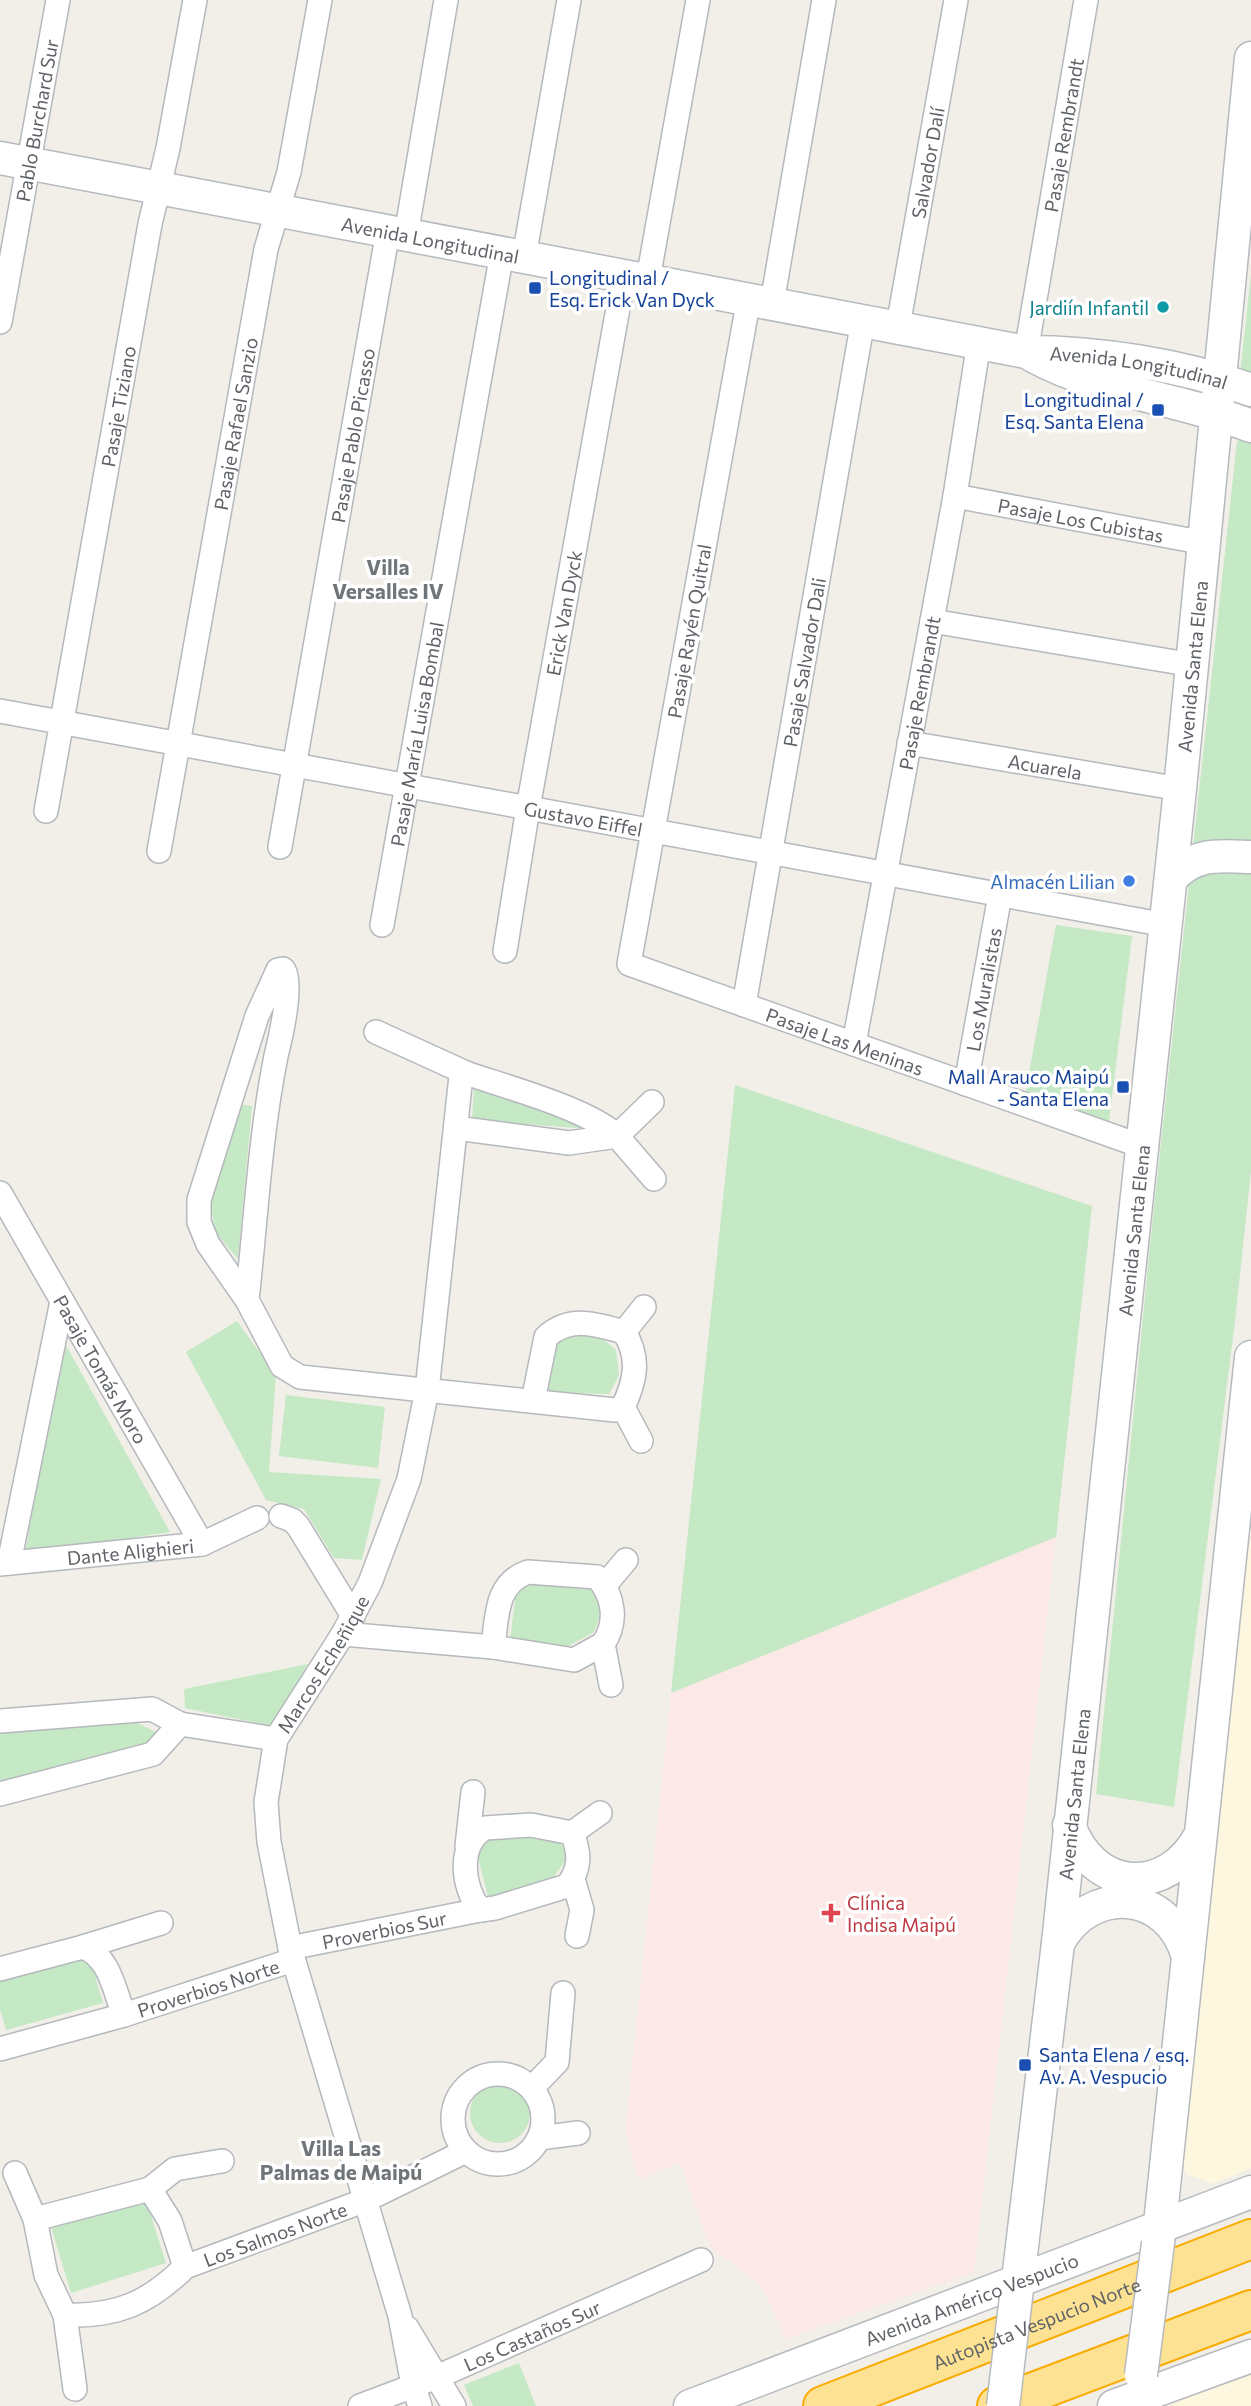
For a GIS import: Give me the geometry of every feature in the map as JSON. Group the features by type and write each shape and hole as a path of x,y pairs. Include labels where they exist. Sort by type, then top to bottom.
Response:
{"highway":[{"name":"Autopista Vespucio Norte","path":"823,2406 1251,2239"},
{"path":"997,2406 1251,2310"}],"main road":[{"name":"Avenida Santa Elena","path":"1003,2406 1058,1943 1180,797 1217,413 1242,236 1251,58"},
{"name":"Avenida Longitudinal","path":"14,161 1026,352 1097,356 1221,380 1251,390"},
{"name":"Avenida Longitudinal","path":"1026,352 1087,381 1217,413 1251,426"},
{"path":"1180,797 1197,835 1244,857"},
{"path":"1171,879 1194,860 1244,857"},
{"path":"1251,1357 1159,2235 1133,2396 1251,2356"},
{"path":"1069,1825 1080,1849 1098,1868 1131,1879 1148,1878 1180,1864 1200,1836"},
{"path":"1058,1943 1071,1923 1089,1909 1110,1902 1134,1902 1155,1910 1173,1925 1188,1957"},
{"name":"Avenida Américo Vespucio","path":"690,2406 1159,2235 1251,2192"}],"street":[{"name":"Pablo Burchard Sur","path":"0,322 14,161 55,0"},
{"name":"Pasaje Tiziano","path":"46,811 158,188 195,0"},
{"name":"Pasaje Rafael Sanzio","path":"159,851 266,249 289,172 320,0"},
{"name":"Pasaje Pablo Picasso","path":"280,847 397,233 446,0"},
{"name":"Pasaje María Luisa Bombal","path":"382,925 407,786 513,255 569,0"},
{"name":"Erick Van Dyck","path":"505,951 528,808 636,277 698,0"},
{"name":"Pasaje Rayén Quitral","path":"629,964 653,831 824,0"},
{"name":"Salvador Dalí","path":"898,326 956,0"},
{"name":"Pasaje Rembrandt","path":"1026,352 1086,0"},
{"name":"Pasaje Salvador Dali","path":"744,1005 863,320"},
{"name":"Pasaje Rembrandt","path":"854,1044 932,621 979,342"},
{"name":"Pasaje Los Cubistas","path":"954,496 1205,543"},
{"path":"932,621 1193,665"},
{"name":"Gustavo Eiffel","path":"0,711 1166,925"},
{"name":"Acuarela","path":"909,743 1180,797"},
{"name":"Los Muralistas","path":"966,1084 1000,895"},
{"name":"Pasaje Las Meninas","path":"629,964 1141,1146"},
{"path":"247,1300 269,1094 284,1018 288,976 283,969 278,970 268,990 232,1091 198,1208 201,1228 208,1244 247,1300 270,1348 282,1366 290,1373 315,1379 533,1401 603,1411 623,1407"},
{"path":"376,1032 464,1074 606,1125 653,1179"},
{"name":"Marcos Echeñique","path":"416,2396 400,2316 291,1954 267,1820 267,1783 276,1739 348,1625 398,1514 420,1434 427,1390 464,1074"},
{"path":"232,1091 269,1094"},
{"path":"456,1128 569,1143 617,1136 652,1102"},
{"name":"Pasaje Tomás Moro","path":"0,1193 202,1544"},
{"path":"5,1563 62,1301"},
{"path":"624,1332 645,1307"},
{"path":"533,1401 546,1337 552,1331 572,1321 624,1332 633,1346 636,1366 623,1407 641,1441"},
{"path":"281,1516 292,1520 298,1526 348,1625 574,1660 603,1644"},
{"name":"Dante Alighieri","path":"5,1563 202,1544 257,1518"},
{"path":"605,1585 626,1560"},
{"path":"493,1647 502,1593 521,1574 593,1576 605,1585 613,1605 613,1616 603,1644 611,1685"},
{"path":"0,1721 152,1709 180,1724 276,1739"},
{"path":"0,1794 153,1754 180,1724"},
{"path":"473,1792 465,1866 473,1899 480,1910"},
{"path":"467,1846 485,1828 531,1825 572,1833 600,1813"},
{"path":"572,1833 579,1858 573,1879 582,1910 577,1936"},
{"name":"Proverbios Sur","path":"291,1954 480,1910 557,1889 573,1879"},
{"path":"0,1969 161,1923"},
{"name":"Proverbios Norte","path":"83,1947 96,1952 104,1961 124,2015"},
{"name":"Proverbios Norte","path":"0,2049 124,2015 291,1954"},
{"path":"532,2088 557,2062 563,1993"},
{"path":"500,2073 517,2077 532,2088 543,2112 539,2138 531,2150 506,2164 478,2160 466,2151 456,2136 452,2118 456,2100 466,2085 482,2076 500,2073"},
{"path":"539,2138 578,2133"},
{"name":"Los Salmos Norte","path":"65,2315 93,2316 123,2309 163,2290 185,2267 366,2200 466,2151"},
{"path":"35,2219 150,2189 175,2168 222,2161"},
{"path":"15,2173 35,2219 46,2275 65,2315 75,2389"},
{"name":"Los Salmos Norte","path":"150,2189 170,2221 185,2267"},
{"name":"Los Castaños Sur","path":"360,2406 416,2396 437,2377 701,2260"},
{"name":"Marcos Echeñique","path":"400,2316 454,2406"}],"shaded area":[{"path":"1251,1522 1251,2168 1213,2184 1186,2174 1183,2166"},
{"name":"Clínica Indisa Maipú","path":"1056,1537 974,2272 786,2339 761,2285 710,2247 680,2163 639,2179 625,2133 671,1693"},
{"path":"1251,2370 1251,2406 1158,2406"}],"green space":[{"path":"1251,274 1251,376 1240,374"},
{"path":"1251,439 1251,1171 1235,1321 1174,1807 1096,1794 1152,1226 1237,441"},
{"path":"1056,925 1132,936 1108,1128 1024,1101"},
{"path":"735,1085 1092,1206 1056,1537 671,1693"},
{"path":"474,1088 590,1129 472,1120"},
{"path":"229,1103 252,1106 238,1259 216,1233 210,1204"},
{"path":"237,1321 276,1375 269,1472 381,1479 362,1560 334,1558 304,1509 266,1500 186,1352"},
{"path":"577,1328 599,1336 616,1350 619,1375 609,1394 547,1392 557,1340"},
{"path":"62,1338 170,1532 25,1554"},
{"path":"286,1395 385,1407 378,1468 279,1456"},
{"path":"536,1577 587,1581 603,1608 594,1632 565,1648 510,1640 516,1592"},
{"path":"308,1664 272,1726 185,1708 184,1689"},
{"path":"137,1723 156,1732 146,1748 0,1786 0,1732"},
{"path":"526,1837 558,1841 570,1854 551,1881 488,1897 477,1853 487,1838"},
{"path":"89,1955 103,2003 6,2030 0,2009 0,1980"},
{"path":"500,2083 517,2088 525,2096 530,2113 525,2130 517,2138 500,2143 483,2138 475,2130 470,2113 475,2096 483,2088"},
{"path":"145,2197 166,2263 71,2293 51,2227"},
{"path":"519,2363 536,2406 473,2406 464,2385"}],"place":[{"name":"Longitudinal / Esq. Erick Van Dyck","path":"535,288"},
{"name":"Jardiín Infantil","path":"1163,307"},
{"name":"Longitudinal / Esq. Santa Elena","path":"1158,410"},
{"name":"Almacén Lilian","path":"1129,881"},
{"name":"Mall Arauco Maipú - Santa Elena","path":"1123,1087"},
{"name":"Clínica Indisa Maipú","path":"831,1913"},
{"name":"Santa Elena / esq. Av. A. Vespucio","path":"1025,2065"}],"district":[{"name":"Villa Versalles IV","path":"388,578"},
{"name":"Villa Las Palmas de Maipú","path":"341,2159"}]}
